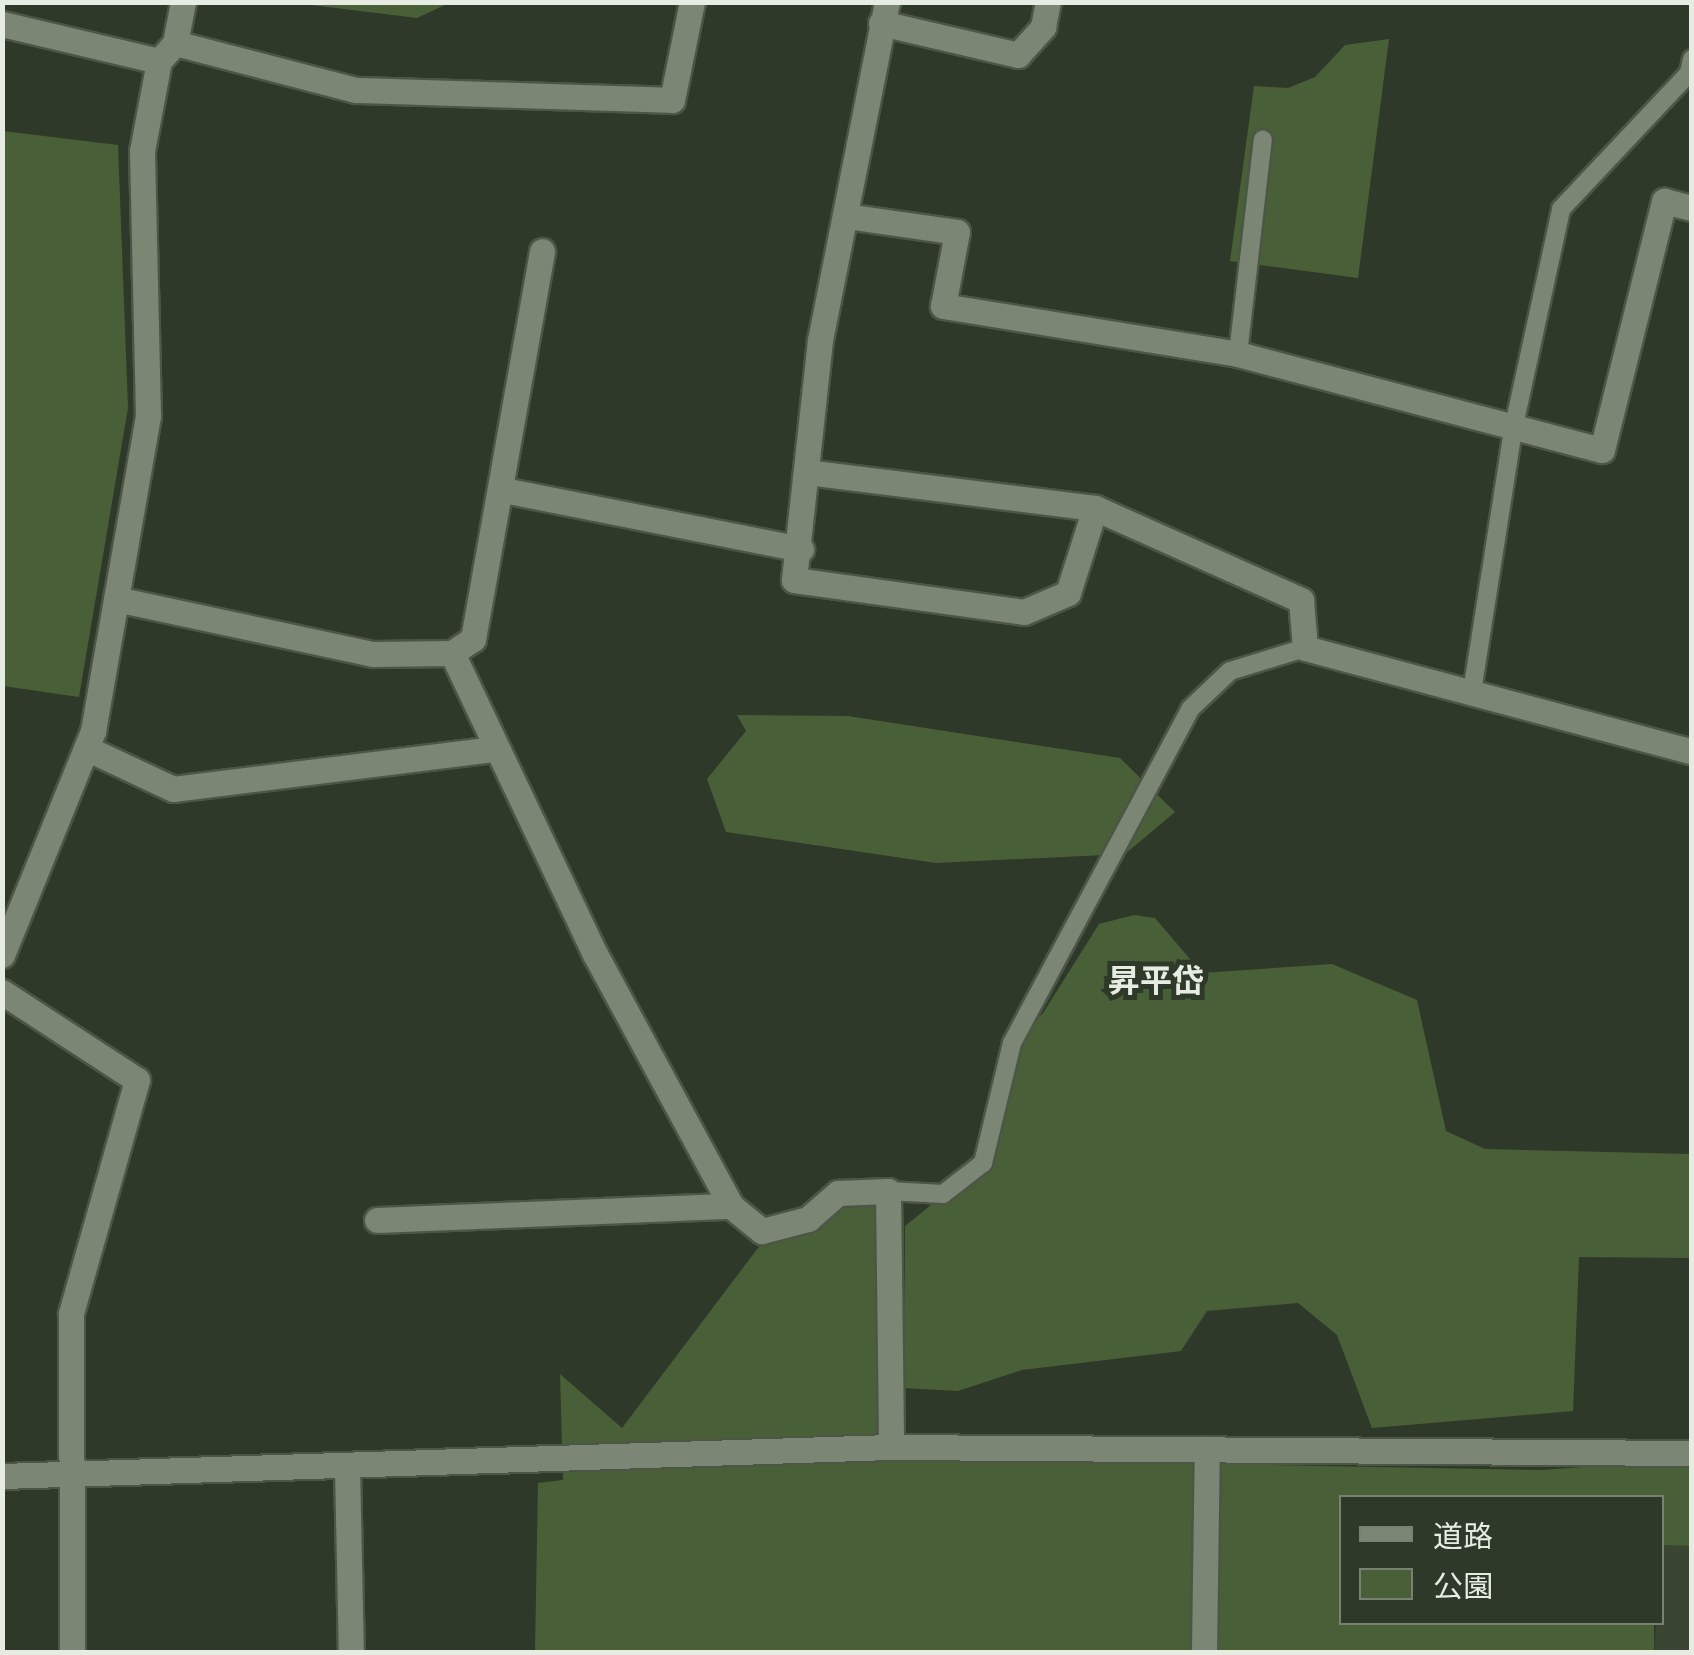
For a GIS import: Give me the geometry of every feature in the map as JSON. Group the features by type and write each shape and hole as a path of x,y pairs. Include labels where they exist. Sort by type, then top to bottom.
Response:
{"street":[{"path":"2,955 86,748 116,598 148,416 142,151 183,2"},
{"path":"2,24 356,90 672,100 692,2"},
{"path":"1048,2 1043,27 1018,56 884,13 846,216 806,472 801,549 794,580 1024,612 1068,593 1095,508"},
{"path":"846,216 957,232 943,306 1238,354 1513,430 1602,450 1664,201 1692,208"},
{"path":"116,598 373,654 452,653 473,638 503,490 542,251"},
{"path":"806,472 1095,508 1301,600 1305,648 1692,752"},
{"path":"503,490 801,549"},
{"path":"452,653 495,748 731,1206 762,1232 808,1218 838,1192 888,1191 891,1447"},
{"path":"86,748 173,789 495,748"},
{"path":"2,992 137,1080 72,1314 72,1652"},
{"path":"378,1220 731,1206"},
{"path":"2,1476 891,1447 1692,1453"},
{"path":"1204,1652 1207,1450"},
{"path":"347,1467 351,1652"}],"lane":[{"path":"1472,692 1513,430 1561,208 1689,73 1692,59"},
{"path":"1238,354 1263,139"},
{"path":"888,1191 943,1194 983,1163 1012,1043 1190,709 1230,671 1305,648"}],"shaded area":[{"path":"1664,1545 1691,1546 1691,1652 1654,1652 1656,1625 1664,1625"}],"green space":[{"path":"295,3 449,3 417,18"},
{"path":"1389,39 1358,278 1230,261 1254,86 1288,88 1315,77 1345,45"},
{"path":"3,131 118,145 128,408 79,697 3,686"},
{"path":"737,715 848,716 1120,758 1175,812 1125,854 936,863 726,832 707,779 746,731"},
{"path":"1134,915 1155,918 1202,973 1332,964 1417,1000 1446,1131 1485,1149 1691,1154 1691,1258 1579,1257 1573,1411 1372,1428 1337,1335 1298,1303 1207,1311 1181,1351 1022,1370 958,1391 904,1388 905,1226 983,1163 1012,1043 1043,1013 1099,924"},
{"path":"878,1202 882,1458 1542,1470 1691,1459 1691,1546 1664,1545 1664,1495 1339,1495 1339,1625 1654,1625 1654,1652 535,1652 538,1483 563,1480 560,1374 622,1428 764,1240 842,1203"}],"district":[{"name":"昇平岱","path":"1156,979"}]}
